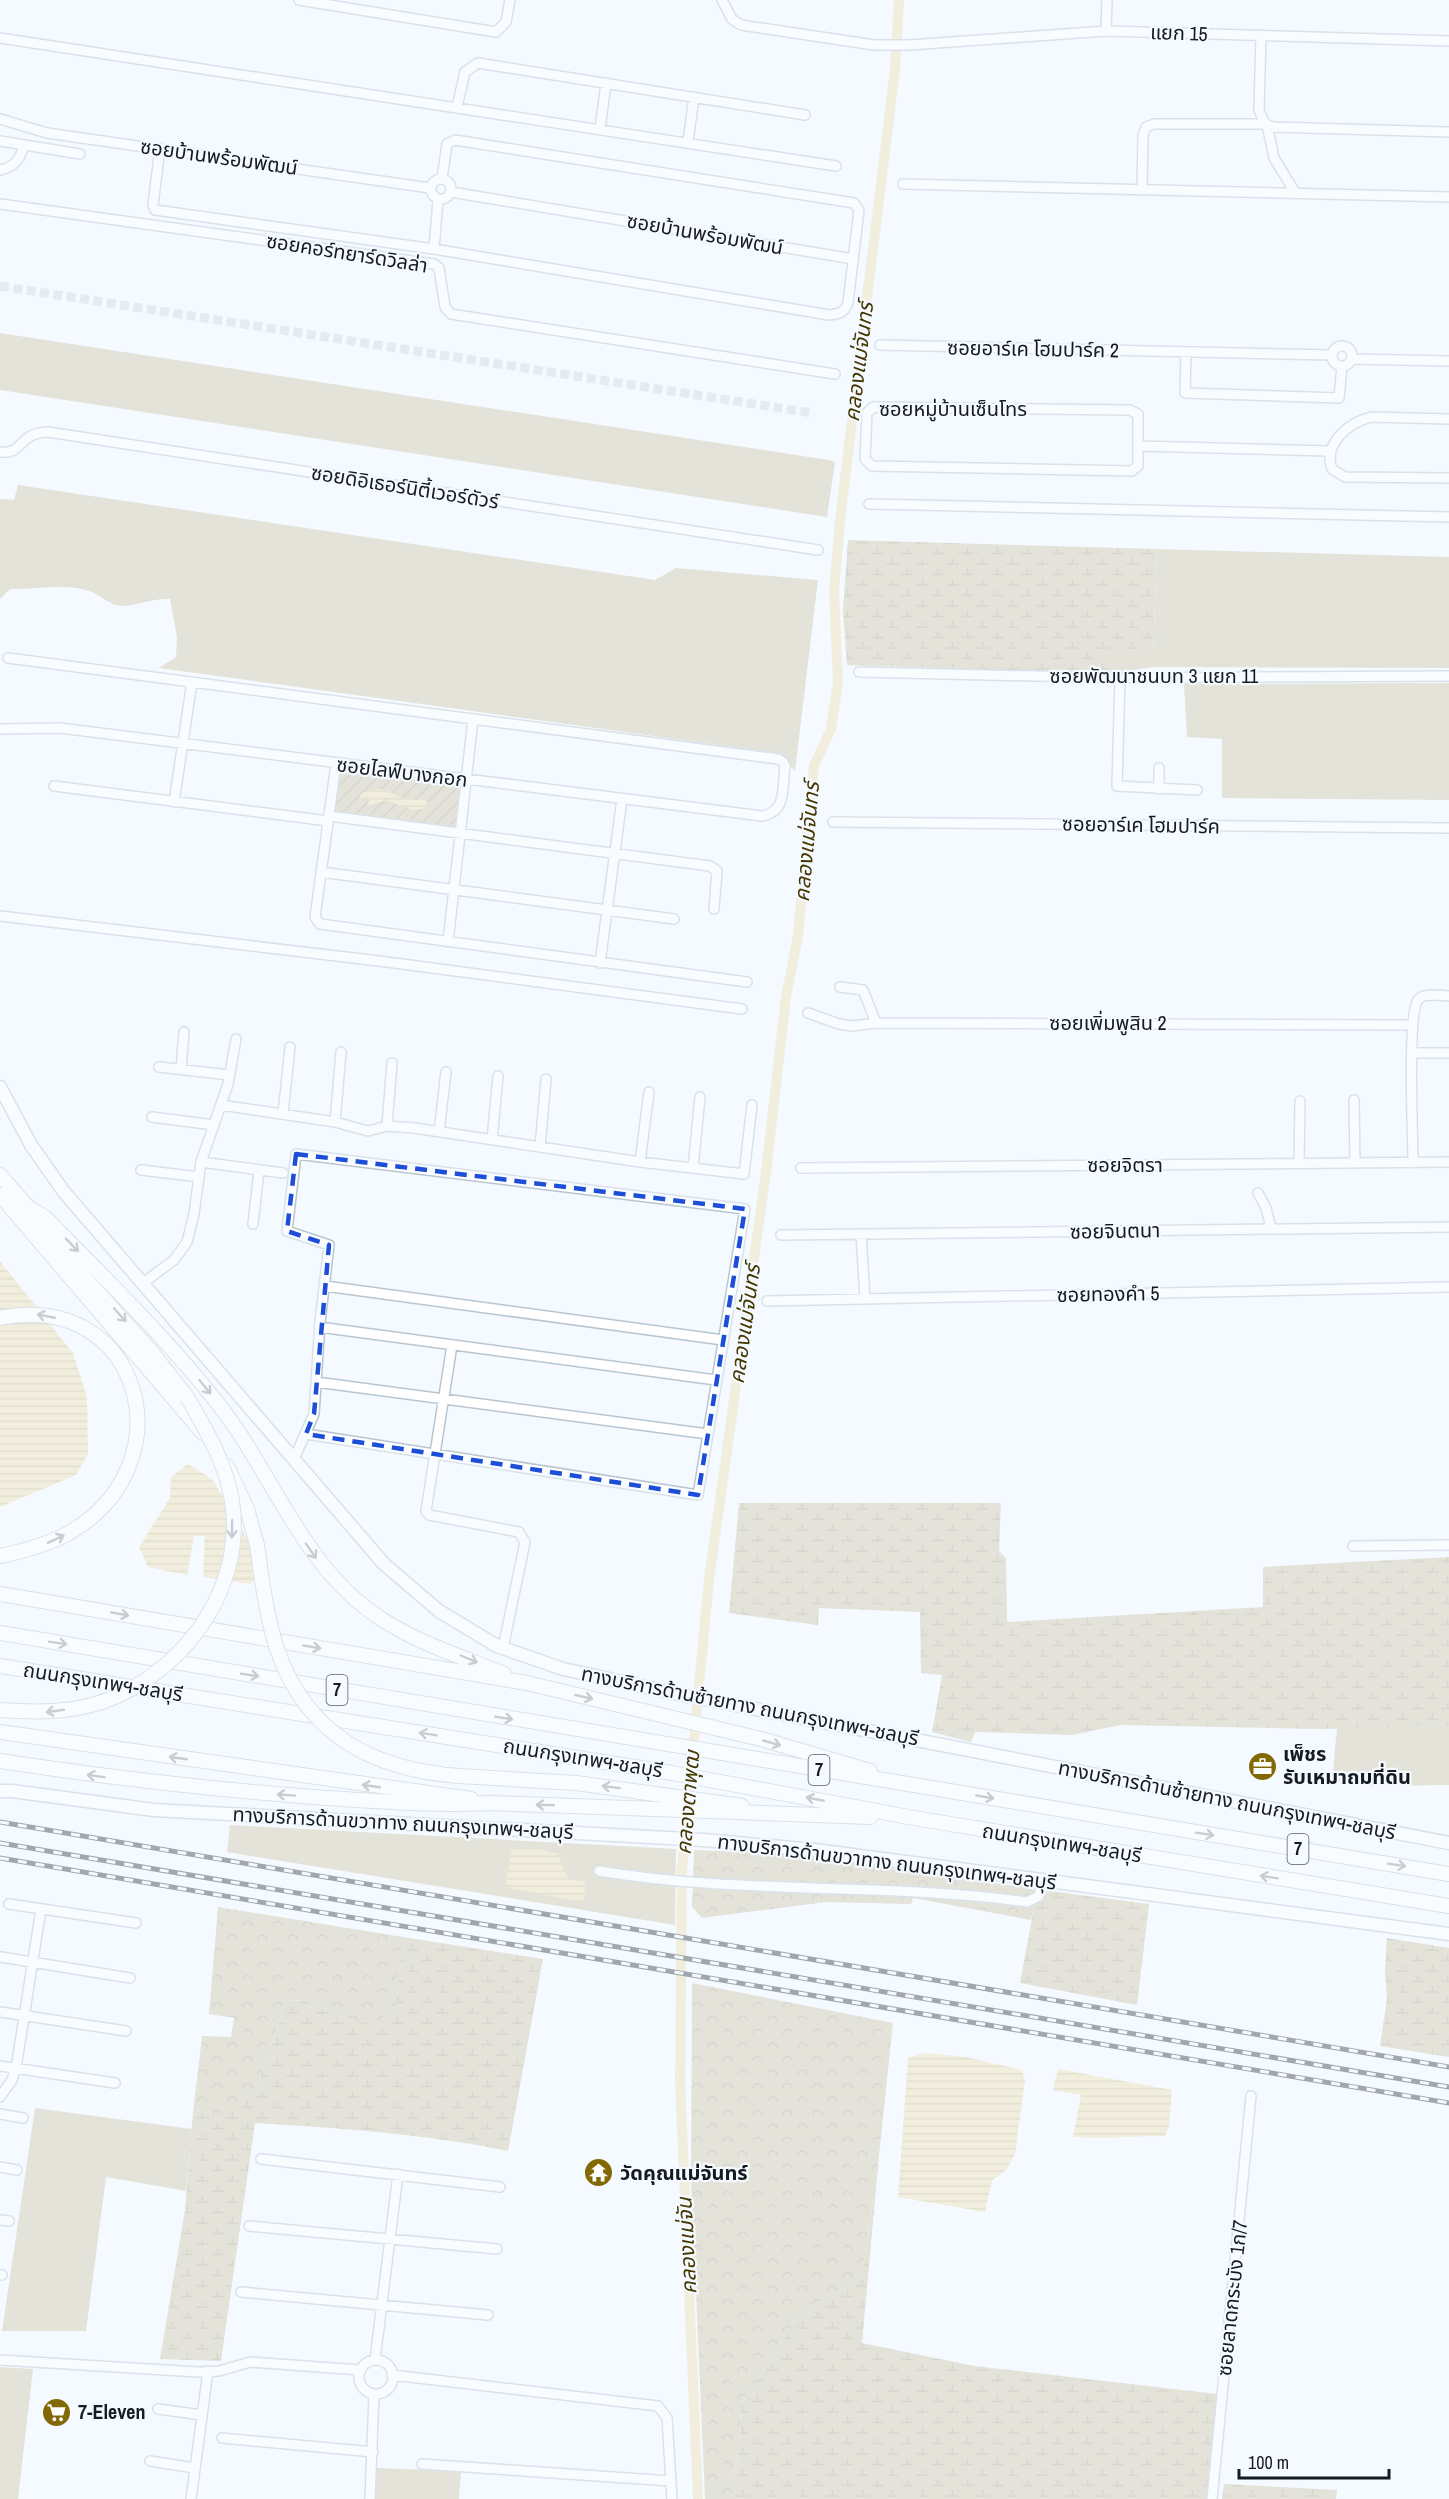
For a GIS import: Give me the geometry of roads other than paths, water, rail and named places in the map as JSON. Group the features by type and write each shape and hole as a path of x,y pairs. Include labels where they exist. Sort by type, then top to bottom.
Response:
{"highway":[{"path":"0,1175 28,1207 34,1219 54,1244 150,1350 187,1397 223,1465 233,1503 232,1538 226,1574 214,1606 196,1636 161,1672 116,1697 76,1708 40,1713 0,1710"},
{"path":"0,1195 198,1426 228,1467 253,1526 270,1623 278,1650 288,1673 313,1710 343,1740 371,1757 406,1769 460,1776 576,1783 669,1794 707,1805 785,1814 914,1818"},
{"path":"28,1207 46,1218 201,1382 240,1431 308,1546 327,1572 346,1591 378,1617 402,1631 527,1683"},
{"path":"0,1318 25,1313 46,1314 68,1321 92,1334 109,1348 125,1371 134,1390 139,1411 135,1450 129,1467 106,1502 70,1532 28,1550 0,1556"},
{"path":"0,1593 527,1683 715,1728 927,1787"},
{"name":"ถนนกรุงเทพฯ-ชลบุรี","path":"0,1633 1449,1874"},
{"name":"ถนนกรุงเทพฯ-ชลบุรี","path":"0,1666 710,1779 914,1818 1449,1906"},
{"path":"0,1732 379,1787 452,1795 491,1803"},
{"path":"0,1761 196,1788 401,1803 491,1803 666,1810 707,1805"}],"main road":[{"name":"ทางบริการด้านซ้ายทาง ถนนกรุงเทพฯ-ชลบุรี","path":"0,1087 31,1145 64,1192 384,1564 439,1611 503,1648 563,1669 683,1695 1449,1843"},
{"name":"ทางบริการด้านขวาทาง ถนนกรุงเทพฯ-ชลบุรี","path":"0,1791 154,1810 704,1840 815,1850 1449,1934"}],"street":[{"path":"299,0 496,32 506,22 510,0"},
{"name":"แยก 15","path":"722,0 732,19 741,25 794,35 874,45 909,45 1106,31 1449,41"},
{"path":"1106,31 1107,0"},
{"path":"1261,36 1259,110 1266,124 1274,158 1296,194"},
{"path":"0,38 836,166"},
{"path":"457,107 465,72 478,63 805,115"},
{"path":"600,129 606,83"},
{"path":"688,142 694,97"},
{"name":"ซอยบ้านพร้อมพัฒน์","path":"3,118 46,133 430,188"},
{"path":"1142,190 1143,135 1146,127 1154,124 1266,124 1449,132"},
{"path":"160,148 153,205 155,210 434,249 829,315 845,310 848,303 859,210 858,205 848,201 455,140 447,144 441,179"},
{"path":"0,141 80,154"},
{"path":"0,170 15,164 21,157 24,145"},
{"path":"434,249 438,200 430,188 435,180 441,179 448,182 451,192 445,199 438,200"},
{"path":"903,184 1449,197"},
{"name":"ซอยบ้านพร้อมพัฒน์","path":"451,192 853,259"},
{"name":"ซอยคอร์ทยาร์ดวิลล่า","path":"0,204 434,264 439,268 445,307 451,314 835,374"},
{"name":"ซอยอาร์เค โฮมปาร์ค 2","path":"880,345 1332,355 1338,347 1344,347 1352,353 1352,359 1449,361"},
{"path":"1186,352 1185,393 1339,398 1342,366 1352,359"},
{"path":"1332,355 1334,361 1342,366"},
{"name":"ซอยหมู่บ้านเซ็นโทร","path":"873,406 1130,410 1138,414 1139,446 1138,466 1132,471 872,466 866,459 867,413 873,406"},
{"path":"1449,419 1371,417 1353,426 1331,444 1329,451 1332,470 1345,477 1449,478"},
{"name":"ซอยดิอิเธอร์นิตี้เวอร์ดัวร์","path":"0,452 9,453 18,448 26,437 34,433 48,432 818,550"},
{"path":"1139,446 1329,451"},
{"path":"869,504 1449,517"},
{"path":"8,658 473,719 448,942"},
{"name":"ซอยพัฒนาชนบท 3 แยก 11","path":"859,672 1120,678 1449,676"},
{"path":"1120,678 1115,783 1121,789 1197,790"},
{"path":"174,802 192,682"},
{"name":"ซอยไลฟ์บางกอก","path":"0,729 60,728 762,816 776,812 780,806 785,766 778,759 473,719"},
{"path":"336,764 315,917 320,924 747,982"},
{"path":"1159,768 1159,789"},
{"path":"54,786 715,868 714,909"},
{"path":"600,963 622,799"},
{"name":"ซอยอาร์เค โฮมปาร์ค","path":"833,822 1449,828"},
{"path":"321,872 674,919"},
{"path":"0,916 380,961 742,1009"},
{"path":"840,987 863,990 876,1023"},
{"path":"1413,1162 1412,1025 1417,1000 1422,996 1449,996"},
{"name":"ซอยเพิ่มพูสิน 2","path":"808,1013 852,1026 876,1023 1412,1025"},
{"path":"181,1070 184,1032"},
{"path":"143,1283 174,1260 187,1242 194,1214 201,1162 230,1075 236,1039"},
{"path":"283,1114 290,1047"},
{"path":"335,1122 341,1052"},
{"path":"1413,1053 1449,1053"},
{"path":"387,1126 392,1063"},
{"path":"159,1067 230,1075"},
{"path":"440,1132 446,1072"},
{"path":"492,1140 498,1076"},
{"path":"540,1147 546,1079"},
{"path":"640,1162 648,1092"},
{"path":"693,1168 700,1098"},
{"path":"1354,1100 1355,1163"},
{"path":"1299,1163 1300,1101"},
{"path":"221,1105 335,1122 368,1131 387,1126 440,1132 640,1162 744,1174 752,1105"},
{"path":"152,1117 214,1125"},
{"path":"294,1459 314,1414 319,1327 329,1245 287,1231 296,1154 745,1209 698,1495 306,1434"},
{"path":"201,1162 284,1173"},
{"name":"ซอยจิตรา","path":"801,1168 1449,1162"},
{"path":"141,1170 199,1177"},
{"path":"253,1224 259,1170"},
{"path":"1258,1193 1266,1208 1271,1228"},
{"name":"ซอยจินตนา","path":"781,1236 1449,1227"},
{"path":"861,1234 865,1299"},
{"path":"325,1286 723,1340"},
{"name":"ซอยทองคำ 5","path":"767,1301 1449,1287"},
{"path":"319,1327 716,1380"},
{"path":"452,1345 426,1511 429,1515 519,1532 523,1535 525,1542 503,1648"},
{"path":"316,1382 708,1434"},
{"path":"1353,1546 1449,1545"},
{"path":"599,1871 701,1883 799,1889 908,1890 1027,1902 1039,1896 1043,1880"},
{"path":"9,1904 136,1923"},
{"path":"0,2097 12,2080 16,2068 41,1909"},
{"path":"1,1957 130,1978"},
{"path":"0,2012 126,2031"},
{"path":"0,2066 115,2083"},
{"name":"ซอยลาดกระบัง 1ก/7","path":"1212,2499 1251,2096"},
{"path":"0,2114 23,2118"},
{"path":"261,2159 500,2187"},
{"path":"0,2167 17,2170"},
{"path":"375,2360 392,2238 398,2174"},
{"path":"249,2226 498,2249"},
{"path":"241,2292 488,2315"},
{"path":"0,2360 208,2371 250,2362 360,2370"},
{"path":"375,2360 388,2365 392,2374 388,2389 374,2394 361,2385 360,2370 366,2363 375,2360"},
{"path":"191,2499 208,2371"},
{"path":"392,2374 658,2406 667,2418 672,2499"},
{"path":"370,2499 374,2394"},
{"path":"158,2409 202,2415"},
{"path":"222,2438 372,2452"},
{"path":"150,2462 195,2468"},
{"path":"423,2464 671,2481"}],"waterway":[{"name":"คลองแม่จันทร์","path":"698,2499 680,2081 682,1869 709,1579 766,1172 786,997 798,936 814,766 831,729 838,682 834,591 841,511 895,69 899,0"}],"tunnel":[{"path":"0,286 812,413"}],"railway":[{"path":"0,1822 1449,2067"},
{"path":"0,1843 1449,2087"},
{"path":"0,1858 1449,2103"}],"place":[{"name":"เพ็ชร รับเหมาถมที่ดิน","path":"1262,1766"},
{"name":"วัดคุณแม่จันทร์","path":"599,2173"},
{"name":"7-Eleven","path":"57,2412"}],"water label":[{"name":"คลองตาพุฒ","path":"688,1803"},
{"name":"คลองแม่จัน","path":"687,2246"}]}
